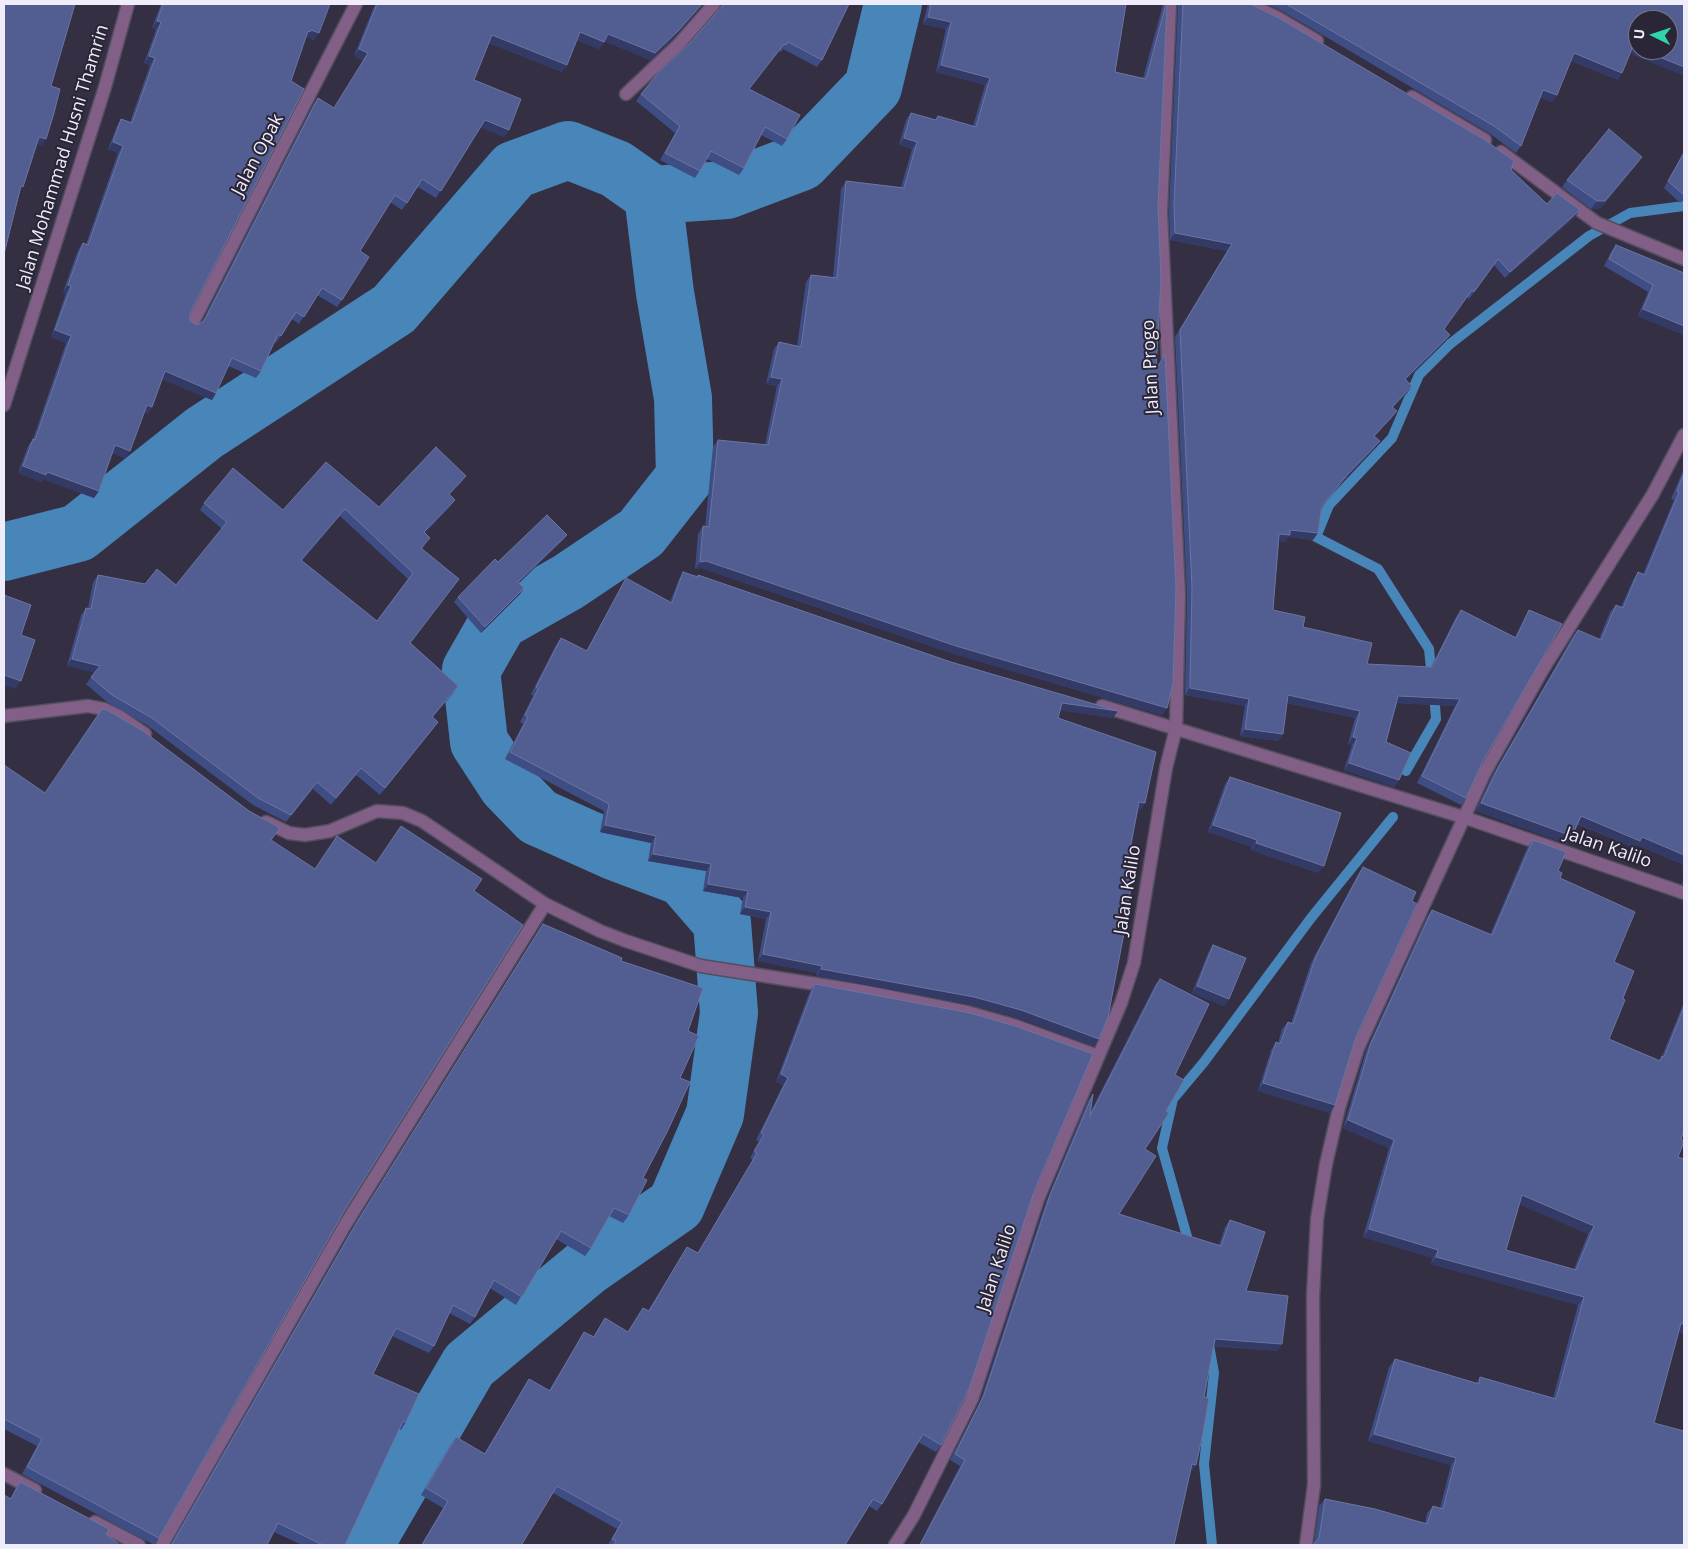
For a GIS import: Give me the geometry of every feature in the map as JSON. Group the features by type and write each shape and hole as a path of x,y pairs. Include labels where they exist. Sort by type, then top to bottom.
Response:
{"street":[{"name":"Jalan Mohammad Husni Thamrin","path":"4,406 8,374 105,86 128,4"},
{"name":"Jalan Opak","path":"192,324 356,4"},
{"path":"626,94 679,44 714,4"},
{"name":"Jalan Progo","path":"1170,4 1161,212 1179,595 1176,728"},
{"path":"1249,4 1278,18 1331,49"},
{"path":"1398,89 1485,140 1597,223 1684,259"},
{"path":"1306,1545 1314,1485 1313,1287 1317,1219 1326,1164 1339,1108 1358,1048 1466,818 1485,772 1543,669 1653,494 1684,435"},
{"path":"1091,703 1176,728"},
{"path":"4,716 73,707 104,709 119,716 158,744"},
{"name":"Jalan Kalilo","path":"895,1545 914,1515 972,1399 1038,1199 1121,1003 1134,963 1166,768 1176,728 1466,818 1684,893"},
{"path":"256,817 289,833 305,836 330,831 377,811 404,813 429,825 545,904 600,931 701,966 879,994 967,1012 1013,1025 1098,1056"},
{"path":"162,1545 345,1225 545,904"},
{"path":"4,1474 46,1496"},
{"path":"80,1514 139,1545"}],"building":[{"path":"4,4 75,4 51,86 60,89 54,113 46,139 39,137 23,187 21,186 4,254"},
{"path":"163,4 330,4 319,33 311,30 310,32 308,31 291,81 304,89 190,313 190,321 197,325 204,321 318,98 334,108 368,53 359,49 377,4 702,4 655,53 608,34 604,42 580,32 567,65 492,35 474,80 521,99 509,130 485,120 441,191 422,179 407,203 395,195 360,251 369,257 342,300 322,288 304,317 296,312 281,336 278,334 261,371 232,358 216,393 165,371 152,407 147,405 130,451 115,445 99,491 47,472 46,475 23,466 33,439 35,440 71,336 55,330 71,286 68,285 83,243 88,245 123,146 113,142 121,119 132,123 155,58 149,56 161,22 157,21"},
{"path":"724,4 849,4 822,60 788,42 786,45 784,44 749,89 800,115 787,139 765,127 744,168 711,151 700,171 665,153 680,126 641,94 659,72 690,43"},
{"path":"931,4 1126,4 1115,72 1146,79 1167,4 1158,205 1161,280 1156,369 1165,355 1176,588 1173,684 1167,708 956,646 706,561 700,562 703,526 709,527 718,440 768,445 782,379 771,377 779,342 801,347 811,275 837,278 846,181 904,188 917,142 904,138 911,113 936,120 938,116 976,127 990,78 941,65 951,22 928,17"},
{"path":"1183,4 1250,4 1279,18 1485,140 1514,161 1511,170 1547,204 1557,193 1580,210 1510,272 1498,259 1474,292 1472,290 1444,329 1450,335 1405,379 1412,386 1392,407 1397,411 1374,436 1380,441 1348,474 1322,506 1318,533 1290,530 1290,535 1279,534 1273,610 1305,617 1303,627 1372,643 1367,664 1432,667 1461,610 1516,638 1529,610 1562,624 1483,761 1466,798 1422,776 1460,699 1398,696 1386,742 1411,753 1399,780 1349,763 1357,738 1353,737 1360,711 1288,695 1283,734 1245,729 1249,699 1190,688 1192,588 1180,330 1232,244 1175,233 1174,205"},
{"path":"1286,4 1684,4 1684,67 1667,60 1678,60 1678,10 1628,10 1628,58 1622,73 1574,53 1557,95 1543,90 1521,146 1494,126"},
{"path":"1609,129 1642,157 1605,201 1597,201 1567,180"},
{"path":"1684,153 1684,195 1668,181"},
{"path":"1616,245 1684,273 1684,326 1643,309 1653,285 1609,259"},
{"path":"436,447 466,476 449,494 455,500 424,532 430,538 421,548 459,579 410,643 458,686 432,717 438,722 385,788 361,768 336,798 317,782 291,815 258,798 152,718 112,695 91,677 100,666 72,659 86,608 91,609 98,575 145,584 157,569 176,585 227,522 204,503 233,468 283,510 326,462 379,507","holes":["345,509 413,573 377,621 301,560"]},
{"path":"1684,473 1684,855 1642,837 1640,841 1581,816 1572,836 1481,803 1498,768 1578,630 1601,640 1616,605 1623,608 1638,572 1645,575 1679,492 1677,491"},
{"path":"547,515 567,535 518,582 524,588 485,627 458,597 495,559 498,562"},
{"path":"683,572 698,577 698,575 951,662 1118,711 1062,703 1058,718 1156,752 1145,803 1139,802 1125,875 1133,876 1125,928 1108,1017 1099,1039 1021,1010 974,997 821,969 822,966 763,954 771,912 745,907 748,891 708,884 711,864 653,854 656,836 605,825 609,804 510,752 528,717 525,715 538,689 536,687 561,638 587,651 626,578 672,603"},
{"path":"4,595 31,605 21,635 35,640 21,681 4,675"},
{"path":"102,709 143,731 249,811 280,828 271,840 315,869 337,836 376,863 401,826 482,879 474,891 523,925 343,1213 159,1538 27,1467 42,1439 4,1419 4,765 45,793"},
{"path":"1230,777 1341,813 1324,866 1256,843 1257,840 1213,825"},
{"path":"1533,840 1566,852 1558,871 1562,873 1560,878 1635,912 1614,962 1634,971 1623,998 1625,1000 1609,1039 1660,1061 1662,1056 1664,1057 1684,1007 1684,1131 1681,1139 1684,1142 1678,1157 1684,1159 1684,1325 1681,1323 1654,1423 1684,1431 1684,1545 1313,1545 1319,1538 1325,1499 1375,1509 1427,1524 1433,1506 1443,1509 1456,1458 1374,1434 1395,1359 1479,1384 1480,1377 1556,1399 1584,1297 1436,1257 1438,1250 1369,1229 1394,1140 1348,1120 1371,1043 1432,910 1492,935","holes":["1522,1195 1594,1226 1576,1270 1506,1250"]},
{"path":"1363,867 1416,892 1412,901 1417,904 1356,1037 1335,1105 1263,1083 1276,1042 1280,1044 1288,1022 1293,1024 1316,956"},
{"path":"543,924 622,958 621,961 703,988 688,1031 699,1036 680,1078 690,1082 643,1178 647,1180 629,1215 614,1208 591,1248 561,1231 522,1297 494,1280 475,1317 453,1305 434,1346 396,1328 373,1374 419,1394 406,1422 403,1421 345,1545 323,1545 278,1523 267,1545 172,1544 357,1222"},
{"path":"1213,945 1246,958 1229,999 1197,986"},
{"path":"1160,979 1209,1004 1175,1075 1184,1080 1166,1111 1169,1113 1145,1149 1156,1156 1119,1214 1221,1246 1230,1220 1265,1232 1246,1291 1288,1296 1282,1344 1215,1339 1204,1397 1209,1398 1203,1433 1196,1465 1192,1464 1174,1545 920,1545 965,1460 955,1454 984,1395 1050,1195 1093,1094 1090,1116"},
{"path":"815,984 970,1013 1015,1026 1093,1054 1035,1189 969,1389 941,1445 923,1434 882,1504 873,1499 845,1545 614,1545 616,1541 612,1539 622,1522 557,1486 522,1544 525,1545 422,1545 448,1501 426,1488 456,1437 485,1454 529,1379 550,1391 584,1332 594,1337 605,1318 628,1332 643,1308 649,1311 687,1247 698,1253 757,1153 754,1151 764,1135 761,1133 788,1078 781,1074"},
{"path":"20,1482 109,1529 106,1534 120,1545 4,1545 4,1495 11,1499"}],"waterway":[{"path":"4,552 78,533 204,433 394,309 514,170 568,150 616,169 653,195 727,190 801,162 873,87 893,4"},
{"path":"366,1545 469,1365 587,1267 676,1205 715,1114 729,1013 722,922 683,877 614,851 538,817 507,785 479,742 471,670 499,621 568,582 641,533 685,477 683,398 665,293 653,195"},
{"path":"1432,678 1429,649 1378,569 1316,537 1329,505 1392,438 1419,375 1450,344 1589,236 1630,213 1684,206"},
{"path":"1406,771 1436,719 1434,693"},
{"path":"1190,1247 1162,1148 1173,1099 1204,1062 1311,918 1393,817"},
{"path":"1209,1345 1214,1373 1204,1464 1212,1545"}]}
